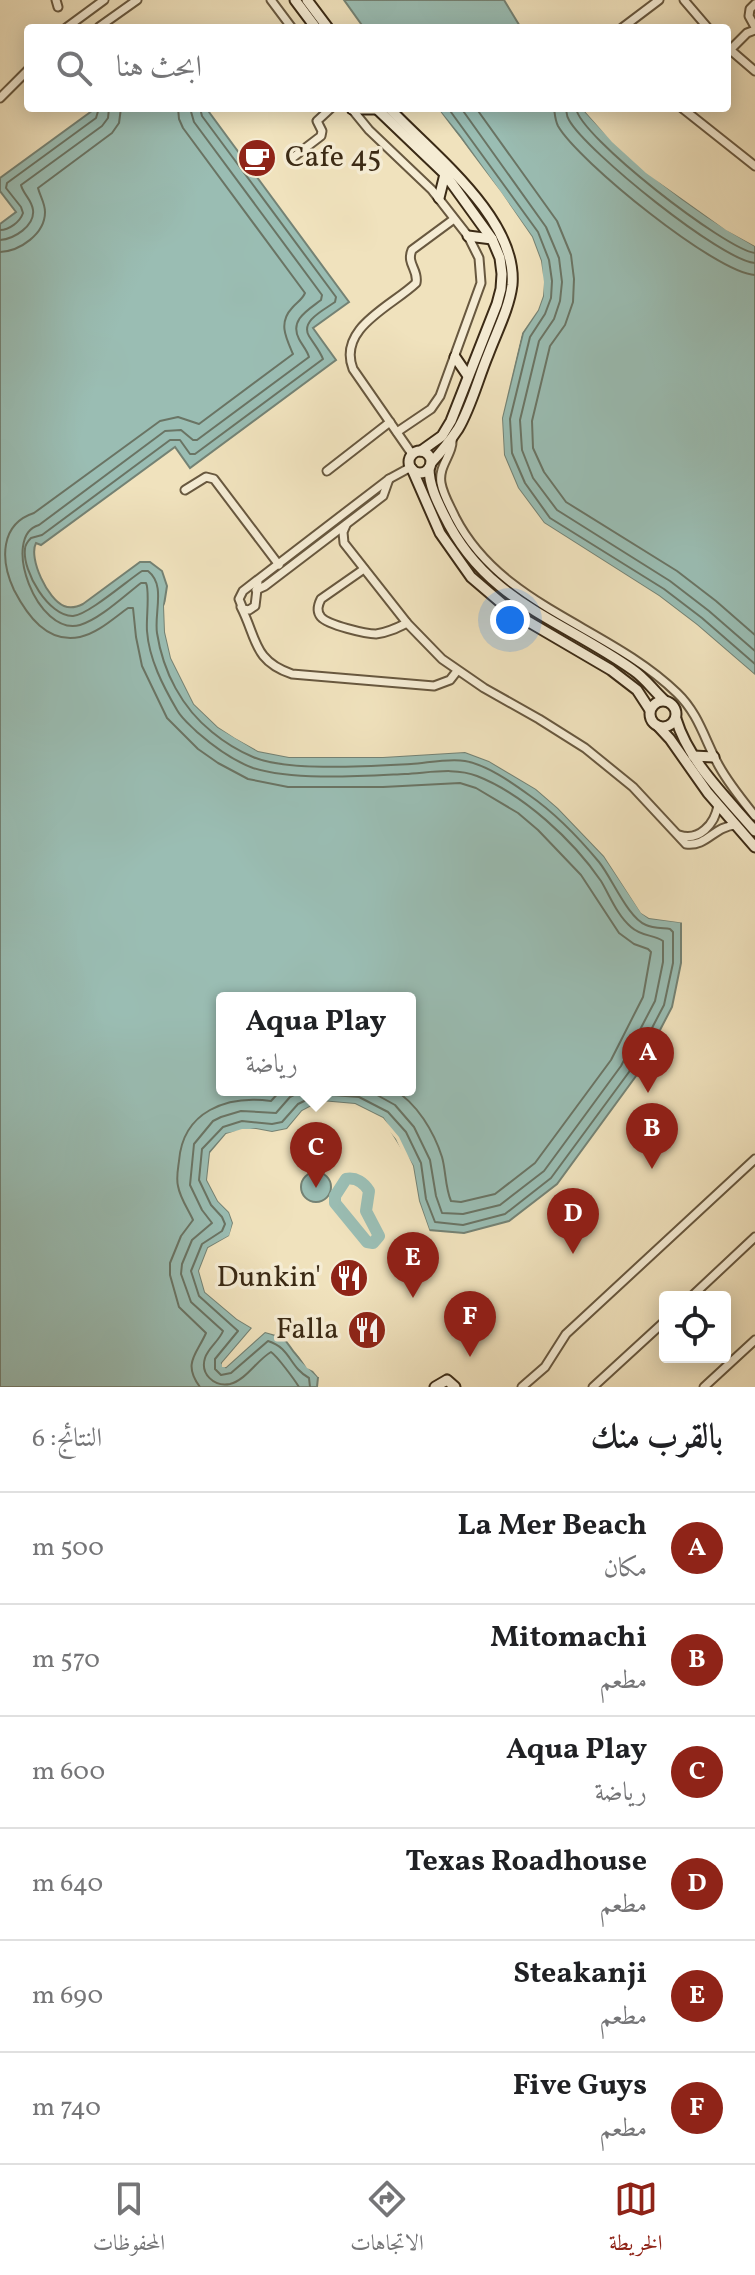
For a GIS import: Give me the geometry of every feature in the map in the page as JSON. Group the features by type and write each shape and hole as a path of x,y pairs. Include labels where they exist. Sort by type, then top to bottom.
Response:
{"street":[{"path":"71,24 104,0"},
{"path":"105,24 137,0"},
{"path":"271,0 289,24"},
{"path":"295,0 313,24"},
{"path":"307,0 325,24"},
{"path":"629,24 659,0"},
{"path":"731,47 751,24 755,3 748,0"},
{"path":"748,0 751,24"},
{"path":"684,1 704,24"},
{"path":"87,12 97,24"},
{"path":"731,51 755,71"},
{"path":"0,98 24,74"},
{"path":"291,159 321,136 317,121 327,112"},
{"path":"355,112 369,130 420,176 439,198 468,236 479,258 481,283 435,405 397,432"},
{"path":"379,112 445,174 492,239 500,258 501,289 448,426 437,440 409,462 440,533 471,577 512,612 590,656 631,685 642,696 650,710 651,720 670,739 718,805 755,847"},
{"path":"393,112 463,182 498,230 511,262 512,274 509,300 464,416 430,466 421,473 411,468"},
{"path":"687,112 754,165"},
{"path":"439,198 445,174"},
{"path":"454,219 412,250 410,261 417,276 416,283 367,321 351,348 353,369 397,432 417,453 428,455 431,484 445,519 478,566 511,597 634,670 664,700 670,702 675,707 684,741 693,756 755,831"},
{"path":"468,236 492,239"},
{"path":"455,357 468,376"},
{"path":"327,471 390,422"},
{"path":"452,437 452,448 442,468 441,483 458,523 472,544 489,565 517,590 635,660 680,696 698,720 728,781 755,816"},
{"path":"411,468 389,479 241,593 239,602 263,657 292,674 434,686 450,680 457,671"},
{"path":"185,490 206,477 214,479 279,565"},
{"path":"256,590 383,496 389,479"},
{"path":"346,525 344,543 407,623 457,671 585,748 633,787 686,844 697,845 723,827 736,825"},
{"path":"326,540 344,543"},
{"path":"364,569 321,599 318,606 321,617 368,633 388,632 407,623"},
{"path":"249,626 258,581"},
{"path":"241,607 247,610 254,607"},
{"path":"569,630 584,627"},
{"path":"650,710 656,702 664,700"},
{"path":"658,726 668,726 676,719"},
{"path":"693,756 714,757"},
{"path":"675,833 686,838 698,835 714,820 718,805"},
{"path":"522,1387 540,1373 566,1334 755,1159"},
{"path":"697,1291 755,1237"},
{"path":"593,1387 659,1326"},
{"path":"705,1386 755,1340"},
{"path":"435,1387 447,1380 455,1387"}],"water":[{"path":"344,0 504,0 519,24 361,24"},
{"path":"91,112 209,112 349,302 313,328 336,360 190,468 175,447 41,545 36,543 37,568 52,596 64,606 78,606 140,562 150,562 162,571 167,586 165,632 171,658 194,704 218,727 258,751 289,757 383,757 465,752 489,761 536,789 558,808 604,856 642,913 649,918 681,922 681,963 672,1007 636,1076 557,1184 509,1221 464,1233 429,1230 419,1201 413,1166 383,1118 355,1104 321,1101 302,1111 287,1129 272,1132 256,1129 226,1134 210,1152 207,1180 233,1223 230,1236 208,1248 199,1271 205,1292 252,1328 222,1363 226,1367 265,1332 286,1341 318,1377 317,1387 0,1387 0,224 16,212 0,191 0,178"},
{"path":"440,112 586,112 663,184 755,246 755,675 659,596 544,523 518,488 504,455 502,418 523,333 543,296 541,261 532,237"},
{"path":"316,1172 326,1177 331,1187 326,1197 316,1202 306,1197 301,1187 306,1177"}],"pier":[{"path":"436,112 441,112 501,192 532,237 541,261 543,296 538,310 522,333 502,418 504,455 518,488 544,523 659,596 755,675 755,679 657,599 542,526 514,489 500,456 498,417 519,332 535,308 539,295 537,262 528,239"},
{"path":"586,112 591,112 649,170 755,242 755,246 726,230 646,173"},
{"path":"171,590 169,631 186,681 197,701 237,734 260,747 289,753 382,753 466,748 490,757 538,786 561,805 608,854 644,910 651,915 682,918 685,923 649,918 641,913 604,856 558,808 536,789 489,761 465,752 383,757 289,757 258,751 218,727 194,704 171,658 165,632 164,606"},
{"path":"321,1101 355,1104 383,1118 399,1137 413,1166 419,1201 431,1235 426,1233 421,1223 409,1167 396,1139 381,1121 354,1108 322,1105 305,1114 288,1132 272,1136 243,1133 229,1137 213,1154 211,1179 221,1199 233,1210 237,1223 232,1239 211,1251 203,1271 209,1290 256,1326 237,1352 263,1328 284,1333 322,1377 307,1368 283,1337 265,1332 226,1367 222,1367 222,1363 252,1328 205,1292 199,1271 208,1248 229,1236 233,1223 207,1180 210,1153 226,1134 242,1129 272,1132 287,1129 302,1111"}],"waterway":[{"path":"346,1179 359,1181 369,1191 366,1211 379,1236 373,1243 367,1242 335,1203 335,1196 346,1179"}],"place":[{"name":"Cafe 45","path":"257,158"},
{"name":"La Mer Beach","path":"648,1093"},
{"name":"Mitomachi","path":"652,1169"},
{"name":"Aqua Play","path":"316,1188"},
{"name":"Texas Roadhouse","path":"573,1254"},
{"name":"Dunkin'","path":"349,1278"},
{"name":"Steakanji","path":"413,1298"},
{"name":"Falla","path":"367,1330"},
{"name":"Five Guys","path":"470,1357"}]}
